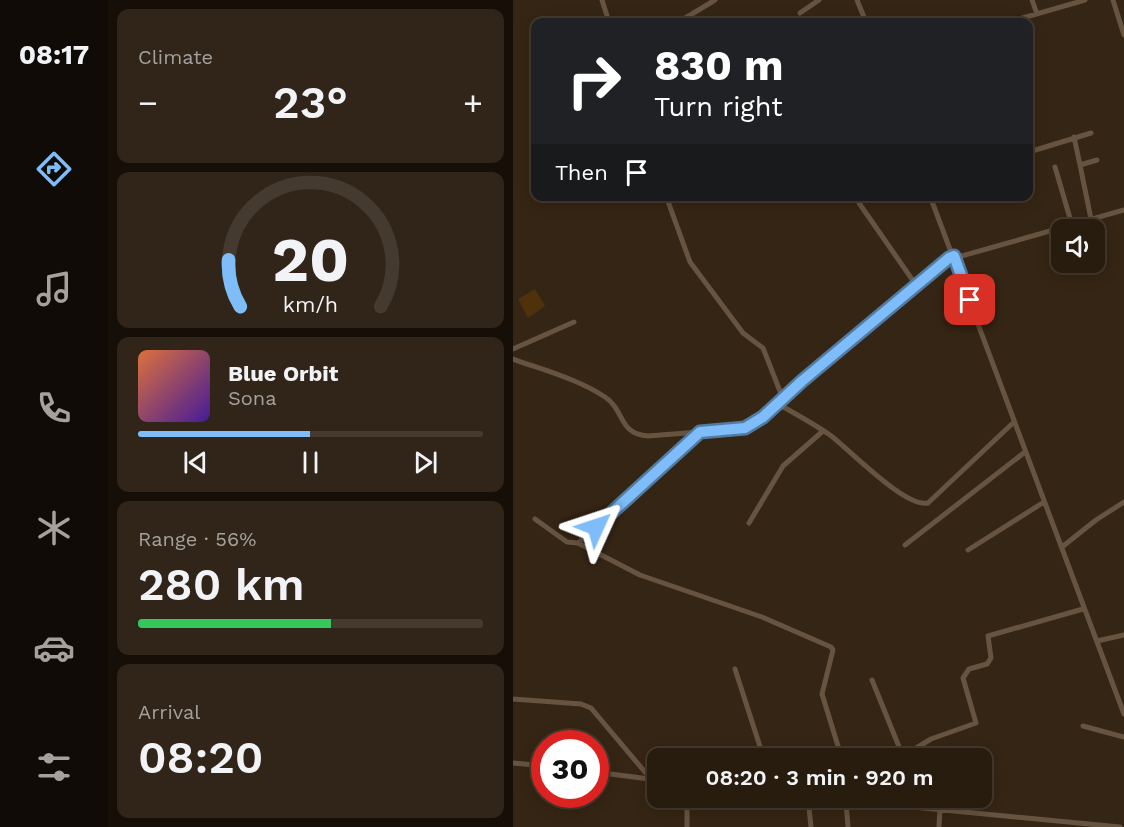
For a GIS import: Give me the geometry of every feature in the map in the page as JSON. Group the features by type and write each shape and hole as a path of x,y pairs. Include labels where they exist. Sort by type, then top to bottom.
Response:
{"street":[{"path":"602,0 608,18"},
{"path":"686,18 715,0"},
{"path":"800,13 819,0"},
{"path":"857,0 864,18"},
{"path":"1032,0 1037,14"},
{"path":"1023,18 1085,0"},
{"path":"1113,0 1124,35"},
{"path":"1033,151 1091,133"},
{"path":"1074,137 1091,219 1124,210"},
{"path":"1080,165 1097,160"},
{"path":"1055,167 1070,219"},
{"path":"668,201 690,262 743,333 763,348 780,401 823,431 909,499 925,504 1014,422"},
{"path":"932,201 1124,714"},
{"path":"859,202 916,285"},
{"path":"513,359 604,397 630,432 635,434 648,436 745,428 763,417 944,261 954,256 1051,231"},
{"path":"513,349 575,322"},
{"path":"749,523 783,466 823,431"},
{"path":"579,543 700,432"},
{"path":"905,545 1026,452"},
{"path":"968,550 1044,502"},
{"path":"1062,548 1096,520 1124,502"},
{"path":"535,519 567,542 579,543 640,575 762,617 831,647 833,650 822,694 839,748"},
{"path":"917,748 931,739 976,723 963,678 969,669 987,664 991,658 988,636 1083,609"},
{"path":"1097,641 1124,635"},
{"path":"735,669 760,748"},
{"path":"872,680 899,748"},
{"path":"513,699 581,704 591,708 647,776"},
{"path":"1083,726 1124,737"},
{"path":"513,763 531,765"},
{"path":"609,774 647,778"},
{"path":"687,808 687,827"},
{"path":"809,808 811,827"},
{"path":"847,808 848,827"},
{"path":"939,827 940,808 1120,827"}],"shaded area":[{"path":"535,289 545,306 528,318 518,299"}],"route":[{"path":"596,527 700,432 745,428 763,417 802,381 949,258 954,256 970,300"}]}
